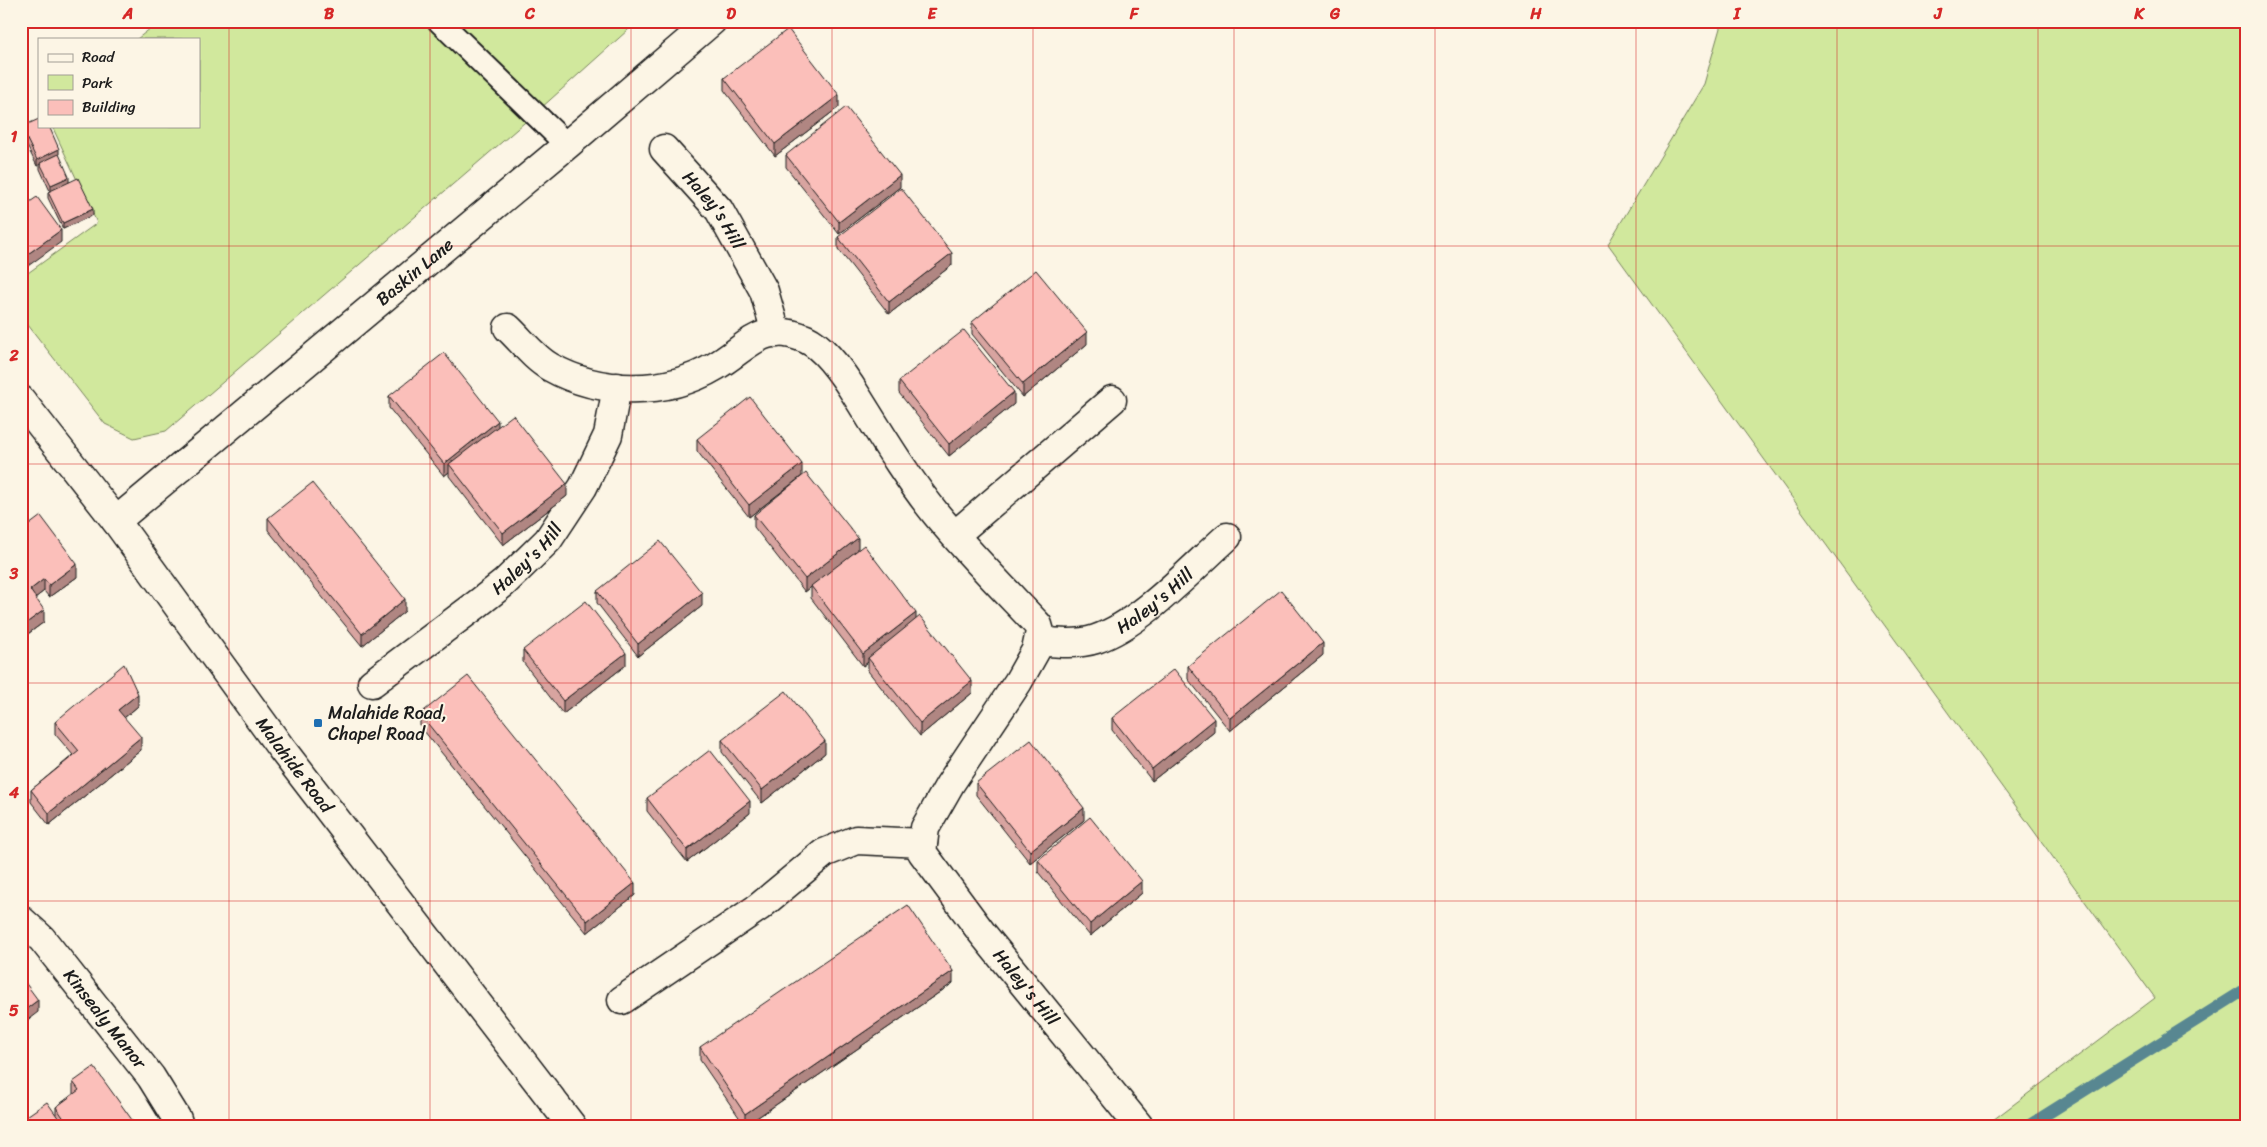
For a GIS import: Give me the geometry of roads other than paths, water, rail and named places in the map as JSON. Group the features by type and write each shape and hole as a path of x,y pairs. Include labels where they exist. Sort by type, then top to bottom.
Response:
{"street":[{"name":"Baskin Lane","path":"116,521 567,145 712,21"},
{"name":"Haley's Hill","path":"664,149 719,210 764,291 776,333"},
{"path":"508,328 548,366 590,384 631,390 676,383 715,367 759,336 784,332 808,340 846,378 903,470 955,535 1038,625 1040,632 1036,650 1018,682 950,784 925,828 923,843 856,840 824,853 759,907 622,1000"},
{"name":"Haley's Hill","path":"372,683 504,582 548,540 583,488 608,435 617,387"},
{"name":"Malahide Road","path":"21,400 116,521 281,748 572,1126"},
{"path":"955,535 1112,400"},
{"name":"Haley's Hill","path":"1039,641 1078,642 1095,640 1120,628 1144,611 1227,537"},
{"name":"Haley's Hill","path":"923,843 922,852 982,933 1139,1126"},
{"name":"Kinsealy Manor","path":"21,920 42,939 150,1077 177,1119 179,1126"}],"lane":[{"path":"440,21 567,145"}],"waterway":[{"path":"2028,1126 2246,989"}],"place":[{"name":"Malahide Road, Chapel Road","path":"318,723"}]}
